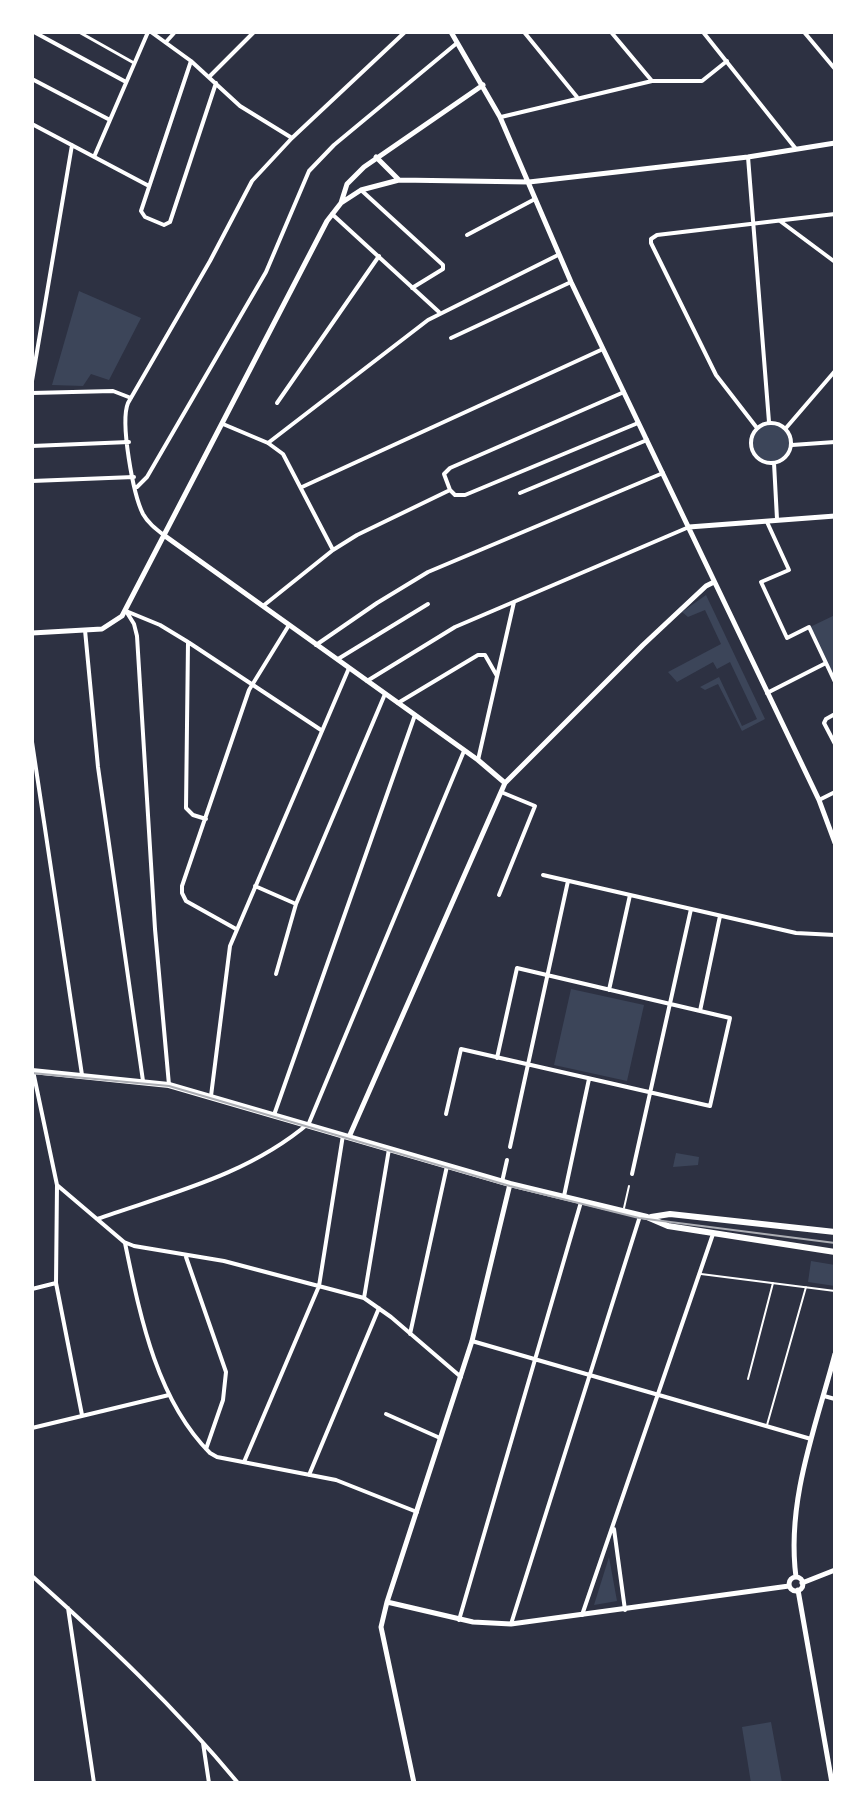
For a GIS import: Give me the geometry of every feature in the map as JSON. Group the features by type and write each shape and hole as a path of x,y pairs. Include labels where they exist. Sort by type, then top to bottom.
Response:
{"main road":[{"path":"32,1071 169,1085 506,1183 644,1217 668,1226 835,1252"},
{"path":"644,1217 670,1214 835,1232"}],"street":[{"path":"34,32 126,82"},
{"path":"79,32 134,63"},
{"path":"94,157 149,32 191,61 240,106 292,138"},
{"path":"166,42 175,32"},
{"path":"209,77 254,32"},
{"path":"405,32 259,171 125,413 135,488 144,515 165,536 465,750 505,783"},
{"path":"451,32 500,117 558,255 819,800 835,843"},
{"path":"524,32 577,97"},
{"path":"611,32 652,81"},
{"path":"703,32 797,150"},
{"path":"804,32 835,69"},
{"path":"135,488 147,477 266,272 309,171 334,145 457,43"},
{"path":"191,61 142,215 167,225 216,83"},
{"path":"500,117 652,81 702,81 727,61"},
{"path":"32,79 110,120"},
{"path":"341,203 347,184 376,157 483,85"},
{"path":"32,124 149,186"},
{"path":"32,633 108,627 127,609 332,214 341,203 361,190 399,180 529,182 748,157 835,143"},
{"path":"32,381 72,145"},
{"path":"376,157 399,180"},
{"path":"748,157 769,422"},
{"path":"361,190 443,265 443,269 412,288"},
{"path":"467,235 535,199"},
{"path":"332,214 440,313"},
{"path":"757,428 716,375 651,243 657,235 835,214"},
{"path":"780,221 835,262"},
{"path":"268,443 440,313 558,255"},
{"path":"277,403 379,256"},
{"path":"451,338 571,282"},
{"path":"302,487 603,349"},
{"path":"786,428 835,371"},
{"path":"32,393 113,391 131,398"},
{"path":"624,392 450,468 444,474 450,490 455,495 465,495 639,423"},
{"path":"769,422 786,428 792,445 786,457 774,463 761,461 753,452 751,439 757,428 769,422"},
{"path":"223,424 268,443 283,454 333,550"},
{"path":"520,493 647,440"},
{"path":"32,446 129,442"},
{"path":"792,445 835,442"},
{"path":"774,463 777,519"},
{"path":"316,645 428,572 663,473"},
{"path":"32,481 134,477"},
{"path":"263,606 333,550 357,535 450,490"},
{"path":"367,681 455,627 689,527 835,516"},
{"path":"766,520 789,570 761,582 787,638 809,627 835,682"},
{"path":"244,1462 319,1286 346,1136 505,783 643,645 714,582"},
{"path":"478,760 514,601"},
{"path":"337,660 428,604"},
{"path":"127,609 188,642 321,730"},
{"path":"127,609 137,636 155,929 169,1085"},
{"path":"236,929 190,904 183,897 182,886 251,684 289,625"},
{"path":"85,630 100,782 143,1081"},
{"path":"188,642 186,808 193,815 206,819"},
{"path":"398,703 478,655 485,655 497,676"},
{"path":"766,693 826,663"},
{"path":"211,1096 228,956 236,929 349,668"},
{"path":"276,974 296,904 385,694"},
{"path":"835,714 824,723 835,744"},
{"path":"274,1115 415,715"},
{"path":"32,742 82,1075"},
{"path":"97,1219 224,1176 308,1125 465,750"},
{"path":"499,895 535,808 534,804 501,792"},
{"path":"819,800 835,792"},
{"path":"543,875 796,933 835,935"},
{"path":"510,1147 568,881"},
{"path":"254,885 296,904"},
{"path":"609,990 630,895"},
{"path":"632,1174 691,909"},
{"path":"700,1011 720,916"},
{"path":"446,1114 461,1049 497,1058 710,1106 730,1018 517,968 497,1058"},
{"path":"32,1071 57,1185 56,1283 82,1415"},
{"path":"563,1198 590,1079"},
{"path":"364,1298 389,1149"},
{"path":"414,1783 381,1630 387,1602 472,1341 506,1183 507,1160"},
{"path":"410,1334 447,1166"},
{"path":"57,1185 124,1242 143,1249 224,1261 364,1298 461,1377"},
{"path":"459,1620 581,1202"},
{"path":"511,1624 589,1375 644,1217"},
{"path":"582,1615 713,1234"},
{"path":"124,1242 152,1349 169,1395 206,1449 217,1457 343,1482 417,1512"},
{"path":"186,1256 226,1372 223,1400 206,1449"},
{"path":"32,1289 56,1283"},
{"path":"309,1475 379,1308"},
{"path":"472,1341 811,1439"},
{"path":"802,1583 796,1577 794,1515 835,1354"},
{"path":"32,1428 169,1395"},
{"path":"824,1396 835,1399"},
{"path":"386,1414 440,1438"},
{"path":"613,1526 625,1610"},
{"path":"832,1783 798,1590 802,1583 835,1570"},
{"path":"32,1576 125,1661 203,1741 238,1783"},
{"path":"789,1586 790,1580 796,1577"},
{"path":"387,1602 459,1620 511,1624 789,1586"},
{"path":"789,1586 798,1590"},
{"path":"68,1608 94,1783"},
{"path":"203,1741 209,1783"}],"lane":[{"path":"623,1213 629,1186"},
{"path":"700,1274 835,1291"},
{"path":"748,1379 773,1283"},
{"path":"766,1427 806,1287"}],"shaded area":[{"path":"79,291 141,318 109,380 91,374 83,386 52,385"},
{"path":"771,425 784,430 789,443 784,456 771,461 758,456 753,443 758,430"},
{"path":"706,595 765,719 742,731 718,684 705,690 700,687 719,677 742,726 757,719 730,662 717,669 713,662 677,682 668,672 721,644 705,610 688,617 682,612"},
{"path":"835,615 835,681 810,627"},
{"path":"571,989 644,1005 627,1081 554,1065"},
{"path":"676,1153 699,1157 698,1165 673,1167"},
{"path":"811,1261 835,1265 835,1286 808,1282"},
{"path":"609,1557 617,1601 594,1605"},
{"path":"771,1722 782,1783 751,1783 742,1727"}],"tram line":[{"path":"32,1073 169,1086 510,1186 639,1218 835,1243"}]}
